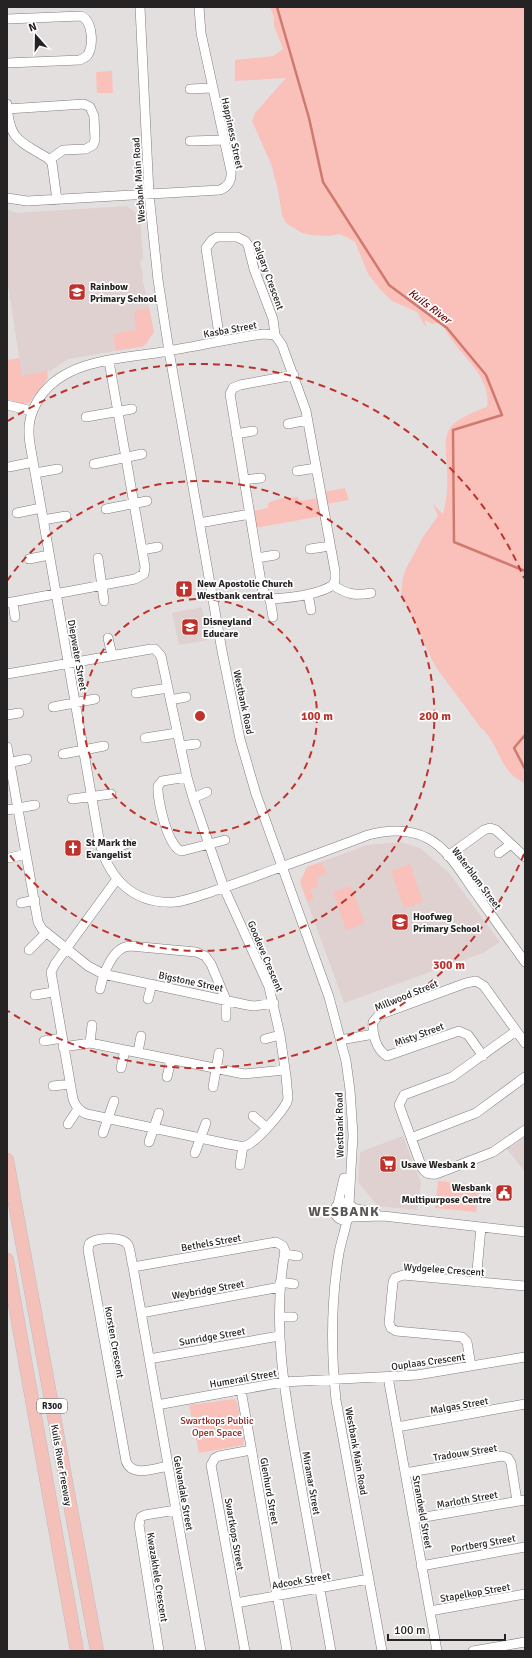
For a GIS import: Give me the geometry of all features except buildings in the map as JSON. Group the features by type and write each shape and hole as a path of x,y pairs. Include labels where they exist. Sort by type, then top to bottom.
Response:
{"highway":[{"name":"Kuils River Freeway","path":"7,1160 97,1651"},
{"name":"Kuils River Freeway","path":"7,1260 77,1651"}],"street":[{"name":"Wesbank Main Road","path":"140,7 149,194 156,265 169,351"},
{"name":"Happiness Street","path":"7,198 27,201 57,200 220,190 226,186 230,181 232,174 201,33 199,7"},
{"path":"7,19 81,16 86,18 89,23 91,46 87,56 80,60 7,63"},
{"path":"190,89 212,88"},
{"path":"7,104 10,126 16,138 49,160 54,174 57,200"},
{"path":"7,109 84,104 90,107 94,116 95,140 93,145 86,149 63,150 49,160"},
{"path":"190,141 224,140"},
{"name":"Calgary Crescent","path":"220,341 206,248 212,240 217,237 238,237 247,243 254,269 273,319 275,335"},
{"name":"Kasba Street","path":"169,351 264,334 275,335"},
{"path":"270,599 308,594 327,589 333,585 335,576 308,420 294,375 282,345 275,335"},
{"name":"Diepwater Street","path":"169,351 109,361 79,368 63,375 44,392 32,411 29,435 33,462 102,853 117,879 134,893 148,899 162,902 183,901 282,867"},
{"name":"Westbank Road","path":"169,351 222,651 240,739 256,794 329,997 346,1061 352,1121 347,1214 335,1212 343,1191 346,1169 347,1140 341,1044"},
{"path":"15,617 10,602 135,579 141,576 145,567 109,361"},
{"path":"273,617 270,599 262,588 230,396 233,388 240,385 294,375"},
{"path":"7,404 32,411"},
{"path":"86,417 132,409"},
{"path":"288,424 308,420"},
{"path":"236,434 253,431"},
{"path":"94,464 142,454"},
{"path":"9,467 33,462"},
{"path":"297,471 316,468"},
{"path":"35,473 58,469"},
{"path":"244,480 261,478"},
{"path":"106,508 147,501"},
{"path":"17,513 41,508"},
{"path":"199,523 250,514"},
{"path":"43,520 66,516"},
{"path":"310,549 330,546"},
{"path":"142,550 158,547"},
{"path":"29,558 49,555"},
{"path":"257,558 275,555"},
{"path":"98,558 104,601"},
{"path":"333,585 346,593 359,595 371,592"},
{"path":"308,594 311,610"},
{"path":"7,674 112,655 108,638"},
{"name":"Goodeve Crescent","path":"112,655 155,649 163,660 170,700 193,798 224,888 266,978 274,1003 280,1035 288,1098 287,1102 267,1128 250,1144 243,1146"},
{"path":"136,693 168,688"},
{"path":"170,700 186,697"},
{"path":"53,707 96,699"},
{"path":"7,715 19,713"},
{"path":"145,738 177,732"},
{"path":"180,746 196,744"},
{"path":"64,754 104,746"},
{"path":"7,747 8,763 18,808 39,925 46,933 29,950"},
{"path":"8,763 27,759"},
{"path":"187,777 162,781 158,786 163,819 174,846 178,850 182,851 225,840"},
{"path":"193,798 207,792"},
{"path":"72,799 111,794"},
{"path":"7,810 35,804"},
{"path":"448,856 488,828 496,830 525,857"},
{"name":"Waterblom Street","path":"282,867 368,835 391,830 403,831 423,836 438,846 448,856 525,961"},
{"path":"102,853 128,843"},
{"path":"499,853 511,844"},
{"path":"9,858 26,854"},
{"path":"117,879 51,972 53,992 73,1099 78,1109 87,1114 243,1146 240,1165"},
{"path":"21,903 35,900"},
{"name":"Bigstone Street","path":"46,933 88,966 103,974 254,1006 274,1003"},
{"path":"100,989 103,974 106,968 116,953 126,946 196,952 202,954 208,959 226,1000"},
{"name":"Millwood Street","path":"374,1034 372,1024 376,1017 466,983 476,981 484,986 525,1043"},
{"name":"Bigstone Street","path":"148,999 152,984"},
{"path":"35,995 53,992"},
{"name":"Bigstone Street","path":"226,1000 226,1017"},
{"path":"90,1043 92,1025"},
{"path":"516,1031 452,1077 408,1094 402,1098 400,1108 422,1168 425,1172 433,1174 493,1152 525,1130"},
{"name":"Misty Street","path":"374,1034 380,1051 389,1056 455,1032 462,1032 468,1035 483,1056"},
{"path":"341,1044 374,1034"},
{"path":"265,1038 280,1035"},
{"path":"138,1052 141,1036"},
{"path":"44,1041 90,1043 244,1074 285,1070"},
{"path":"121,1068 125,1050"},
{"path":"213,1087 219,1053"},
{"path":"167,1077 171,1060"},
{"path":"411,1138 476,1113 525,1077"},
{"path":"53,1086 70,1084"},
{"path":"103,1134 114,1100"},
{"path":"68,1124 78,1109"},
{"path":"149,1142 159,1113"},
{"path":"253,1116 267,1128"},
{"path":"195,1153 206,1123"},
{"path":"338,1204 345,1203 347,1214 383,1216 525,1232"},
{"name":"Westbank Main Road","path":"347,1214 339,1253 332,1333 334,1380 336,1400 382,1651"},
{"path":"476,1282 481,1227"},
{"name":"Korsten Crescent","path":"133,1267 128,1246 124,1241 97,1239 93,1240 89,1244 88,1250 127,1464 132,1469 138,1471 168,1466"},
{"name":"Bethels Street","path":"133,1267 276,1242 283,1246 284,1254"},
{"path":"283,1382 280,1336 280,1284 284,1254 298,1256"},
{"name":"Gelvandale Street","path":"133,1267 201,1651"},
{"name":"Wydgelee Crescent","path":"471,1366 467,1342 462,1337 396,1331 390,1326 389,1319 393,1282 395,1278 399,1275 525,1286"},
{"path":"280,1284 294,1284"},
{"name":"Weybridge Street","path":"141,1312 280,1284"},
{"path":"280,1317 294,1317"},
{"name":"Sunridge Street","path":"149,1359 280,1336"},
{"name":"Ouplaas Crescent","path":"334,1380 417,1375 525,1357"},
{"name":"Strandveld Street","path":"388,1377 436,1651"},
{"name":"Humerail Street","path":"157,1405 283,1382 334,1380"},
{"name":"Miramar Street","path":"283,1382 331,1651"},
{"name":"Glenhurd Street","path":"241,1390 287,1651"},
{"name":"Malgas Street","path":"397,1427 525,1404"},
{"name":"Swartkops Street","path":"244,1651 211,1465 215,1458 219,1456 251,1450"},
{"name":"Tradouw Street","path":"405,1473 500,1456 505,1457 510,1463 521,1501"},
{"name":"Marloth Street","path":"413,1519 521,1501"},
{"name":"Kwazakhele Crescent","path":"159,1651 139,1525 141,1517 145,1515 176,1510"},
{"name":"Portberg Street","path":"421,1566 525,1547"},
{"name":"Adcock Street","path":"236,1603 369,1579"},
{"name":"Stapelkop Street","path":"430,1611 525,1594"},
{"path":"473,1651 525,1642"}],"shaded area":[{"name":"Rainbow Primary School","path":"127,206 140,216 143,258 140,262 143,275 142,280 154,332 144,346 68,359 50,371 22,377 7,278 7,209 16,213"},
{"name":"Disneyland Educare","path":"202,607 208,640 179,645 172,613"},
{"name":"Hoofweg Primary School","path":"401,842 420,848 449,873 500,942 483,953 344,1003 300,882 307,867 367,845"},
{"path":"403,1136 421,1183 417,1210 378,1206 358,1182 360,1152"},
{"path":"525,1136 525,1172 507,1149"}],"green space":[{"path":"270,7 525,7 525,783 516,778 504,765 493,742 435,666 401,594 403,577 406,569 423,537 438,516 433,504 443,514 447,487 446,438 450,428 462,418 487,407 486,389 479,374 457,347 441,323 432,324 425,320 426,328 417,312 392,301 379,288 368,274 355,242 339,234 330,236 302,233 286,223 282,215 278,190 271,164 252,121 255,113 286,78 235,81 235,60 273,56 283,49 274,26 274,17"},
{"path":"112,71 113,93 97,93 96,72"},
{"path":"149,308 154,332 144,346 116,351 113,334 136,330 134,311"},
{"path":"19,358 22,376 47,371 48,378 29,403 22,404 7,399 7,360"},
{"path":"345,488 349,500 326,504 324,492"},
{"path":"298,497 299,501 319,498 322,516 255,528 252,511 268,508 268,503 282,498"},
{"path":"322,862 326,874 316,877 319,886 311,889 314,899 307,901 300,882 307,867"},
{"path":"410,864 423,902 404,908 391,871"},
{"path":"351,886 365,923 346,930 333,892"},
{"path":"438,1181 480,1185 476,1212 435,1208"},
{"name":"Swartkops Public Open Space","path":"234,1399 237,1402 244,1440 243,1445 199,1453 189,1405"}],"waterway":[{"name":"Kuils River","path":"277,7 309,118 323,182 389,285 447,328 486,375 502,415 453,430 454,542 525,571"},
{"name":"Kuils River","path":"525,735 514,748 525,769"}],"place":[{"name":"Rainbow Primary School","path":"77,292"},
{"name":"New Apostolic Church Westbank central","path":"184,589"},
{"name":"Disneyland Educare","path":"190,627"},
{"name":"St Mark the Evangelist","path":"73,848"},
{"name":"Hoofweg Primary School","path":"400,922"},
{"name":"Usave Wesbank 2","path":"388,1164"},
{"name":"Wesbank Multipurpose Centre","path":"504,1193"}],"district":[{"name":"WESBANK","path":"344,1211"}]}
